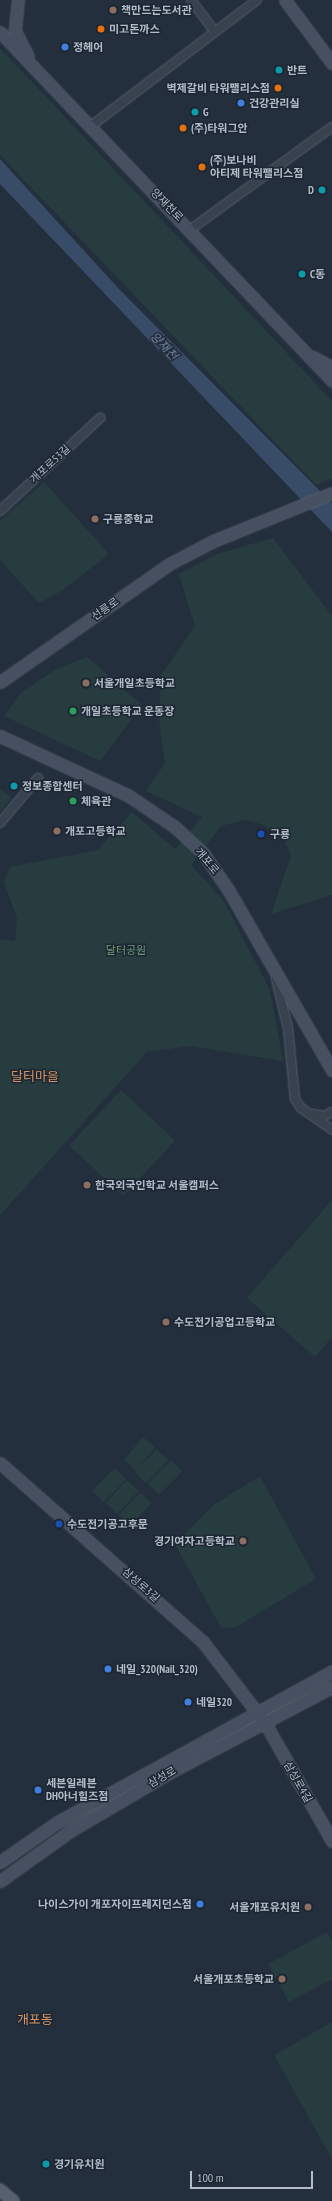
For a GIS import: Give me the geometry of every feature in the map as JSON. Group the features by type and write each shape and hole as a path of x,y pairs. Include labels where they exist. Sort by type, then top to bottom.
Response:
{"main road":[{"path":"0,2190 13,2201"}],"street":[{"path":"18,0 15,31 33,67"},
{"path":"191,0 214,31"},
{"path":"91,126 214,31 257,0"},
{"path":"285,0 332,63"},
{"name":"양재천로","path":"0,32 191,229 304,353 332,381"},
{"path":"191,229 332,127"},
{"path":"304,353 332,367"},
{"name":"개포로53길","path":"0,511 100,418"},
{"name":"선릉로","path":"0,682 169,564 213,541 332,493"},
{"name":"개포로","path":"0,736 129,796 175,827 216,870 273,971 332,1070"},
{"path":"0,823 38,778"},
{"path":"273,971 288,1028 295,1099 308,1113 332,1130"},
{"path":"308,1113 324,1116 332,1112"},
{"name":"삼성로3길","path":"0,1463 203,1642 265,1723"},
{"name":"삼성로","path":"0,1862 56,1823 332,1671"},
{"name":"삼성로","path":"0,1881 70,1831 332,1686"},
{"name":"삼성로4길","path":"265,1723 332,1841"}],"green space":[{"path":"0,48 332,401 332,479 316,485 0,155"},
{"path":"44,482 109,554 63,590 39,603 0,560 0,521"},
{"name":"달터공원","path":"273,538 332,616 332,895 271,914 291,856 284,839 264,825 245,820 221,826 191,865 224,901 270,990 283,1061 190,1046 147,1052 0,1215 0,939 15,941 17,918 4,882 10,867 98,850 132,812 175,849 202,817 146,791 165,763 159,719 161,675 195,626 179,574 217,554"},
{"name":"개일초등학교 운동장","path":"87,657 142,705 100,761 4,716 21,693 56,669"},
{"path":"0,789 12,798 0,812"},
{"path":"121,1090 175,1140 123,1196 69,1146"},
{"path":"332,1200 332,1337 315,1357 247,1298"},
{"path":"143,1437 155,1447 136,1470 124,1460"},
{"path":"157,1449 168,1460 146,1483 134,1472"},
{"path":"171,1460 182,1471 159,1495 148,1483"},
{"path":"115,1468 126,1479 104,1502 92,1491"},
{"path":"260,1476 316,1579 236,1627 221,1628 175,1544 215,1504"},
{"path":"127,1480 139,1491 118,1514 106,1503"},
{"path":"140,1492 152,1503 131,1526 119,1515"},
{"path":"327,1932 332,1941 332,1979 289,2002 268,1964"},
{"path":"332,2022 332,2159 274,2055"}],"water":[{"name":"양재천","path":"0,159 119,289 332,503 332,532 0,184"}],"place":[{"name":"책만드는도서관","path":"113,10"},
{"name":"미고돈까스","path":"101,29"},
{"name":"정헤어","path":"65,47"},
{"name":"반트","path":"279,70"},
{"name":"벽제갈비 타워팰리스점","path":"278,88"},
{"name":"건강관리실","path":"241,103"},
{"name":"G","path":"195,112"},
{"name":"(주)타워그안","path":"183,128"},
{"name":"(주)보나비 아티제 타워팰리스점","path":"202,167"},
{"name":"D","path":"322,190"},
{"name":"C동","path":"302,274"},
{"name":"구룡중학교","path":"95,519"},
{"name":"서울개일초등학교","path":"86,683"},
{"name":"개일초등학교 운동장","path":"73,711"},
{"name":"정보종합센터","path":"14,786"},
{"name":"체육관","path":"73,801"},
{"name":"개포고등학교","path":"57,831"},
{"name":"구룡","path":"261,834"},
{"name":"한국외국인학교 서울캠퍼스","path":"87,1185"},
{"name":"수도전기공업고등학교","path":"166,1322"},
{"name":"수도전기공고후문","path":"59,1524"},
{"name":"경기여자고등학교","path":"243,1541"},
{"name":"네일_320(Nail_320)","path":"108,1669"},
{"name":"네일320","path":"188,1702"},
{"name":"세븐일레븐 DH아너힐즈점","path":"38,1790"},
{"name":"나이스가이 개포자이프레지던스점","path":"200,1904"},
{"name":"서울개포유치원","path":"308,1907"},
{"name":"서울개포초등학교","path":"282,1979"},
{"name":"경기유치원","path":"46,2164"}],"district":[{"name":"달터마을","path":"35,1077"},
{"name":"개포동","path":"35,2020"}]}
